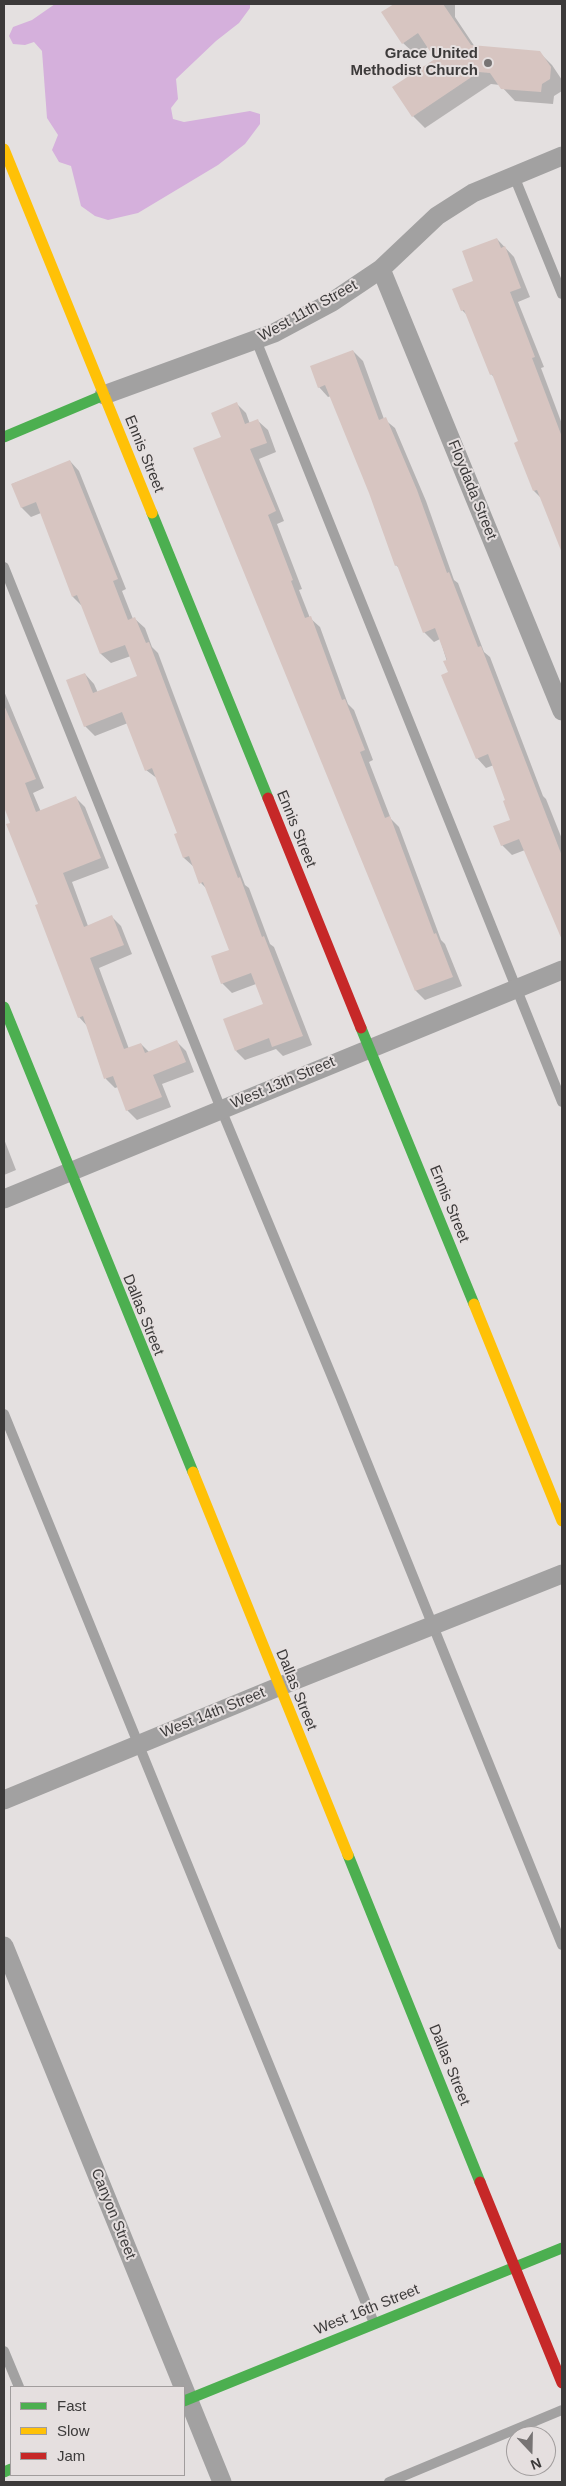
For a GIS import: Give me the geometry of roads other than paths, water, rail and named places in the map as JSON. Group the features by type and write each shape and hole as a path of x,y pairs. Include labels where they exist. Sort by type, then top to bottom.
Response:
{"street":[{"name":"Ennis Street","path":"4,149 368,1048 562,1520"},
{"name":"West 11th Street","path":"4,437 104,395 274,333 332,302 381,269 437,216 473,193 562,156"},
{"name":"Floydada Street","path":"381,269 562,711"},
{"name":"West 13th Street","path":"4,1199 562,970"},
{"name":"Dallas Street","path":"4,1007 69,1172 562,2383"},
{"name":"West 14th Street","path":"4,1800 278,1686 562,1574"},
{"name":"Canyon Street","path":"4,1946 180,2386"},
{"name":"West 16th Street","path":"186,2400 562,2248"},
{"name":"Canyon Street","path":"186,2400 222,2482"}],"lane":[{"path":"514,176 562,294"},
{"path":"256,340 562,1102"},
{"path":"4,567 221,1109 340,1396 431,1626 562,1945"},
{"path":"4,1414 375,2324"},
{"path":"4,2351 18,2386"},
{"path":"389,2482 562,2410"}],"place":[{"name":"Grace United Methodist Church","path":"488,63"}]}
